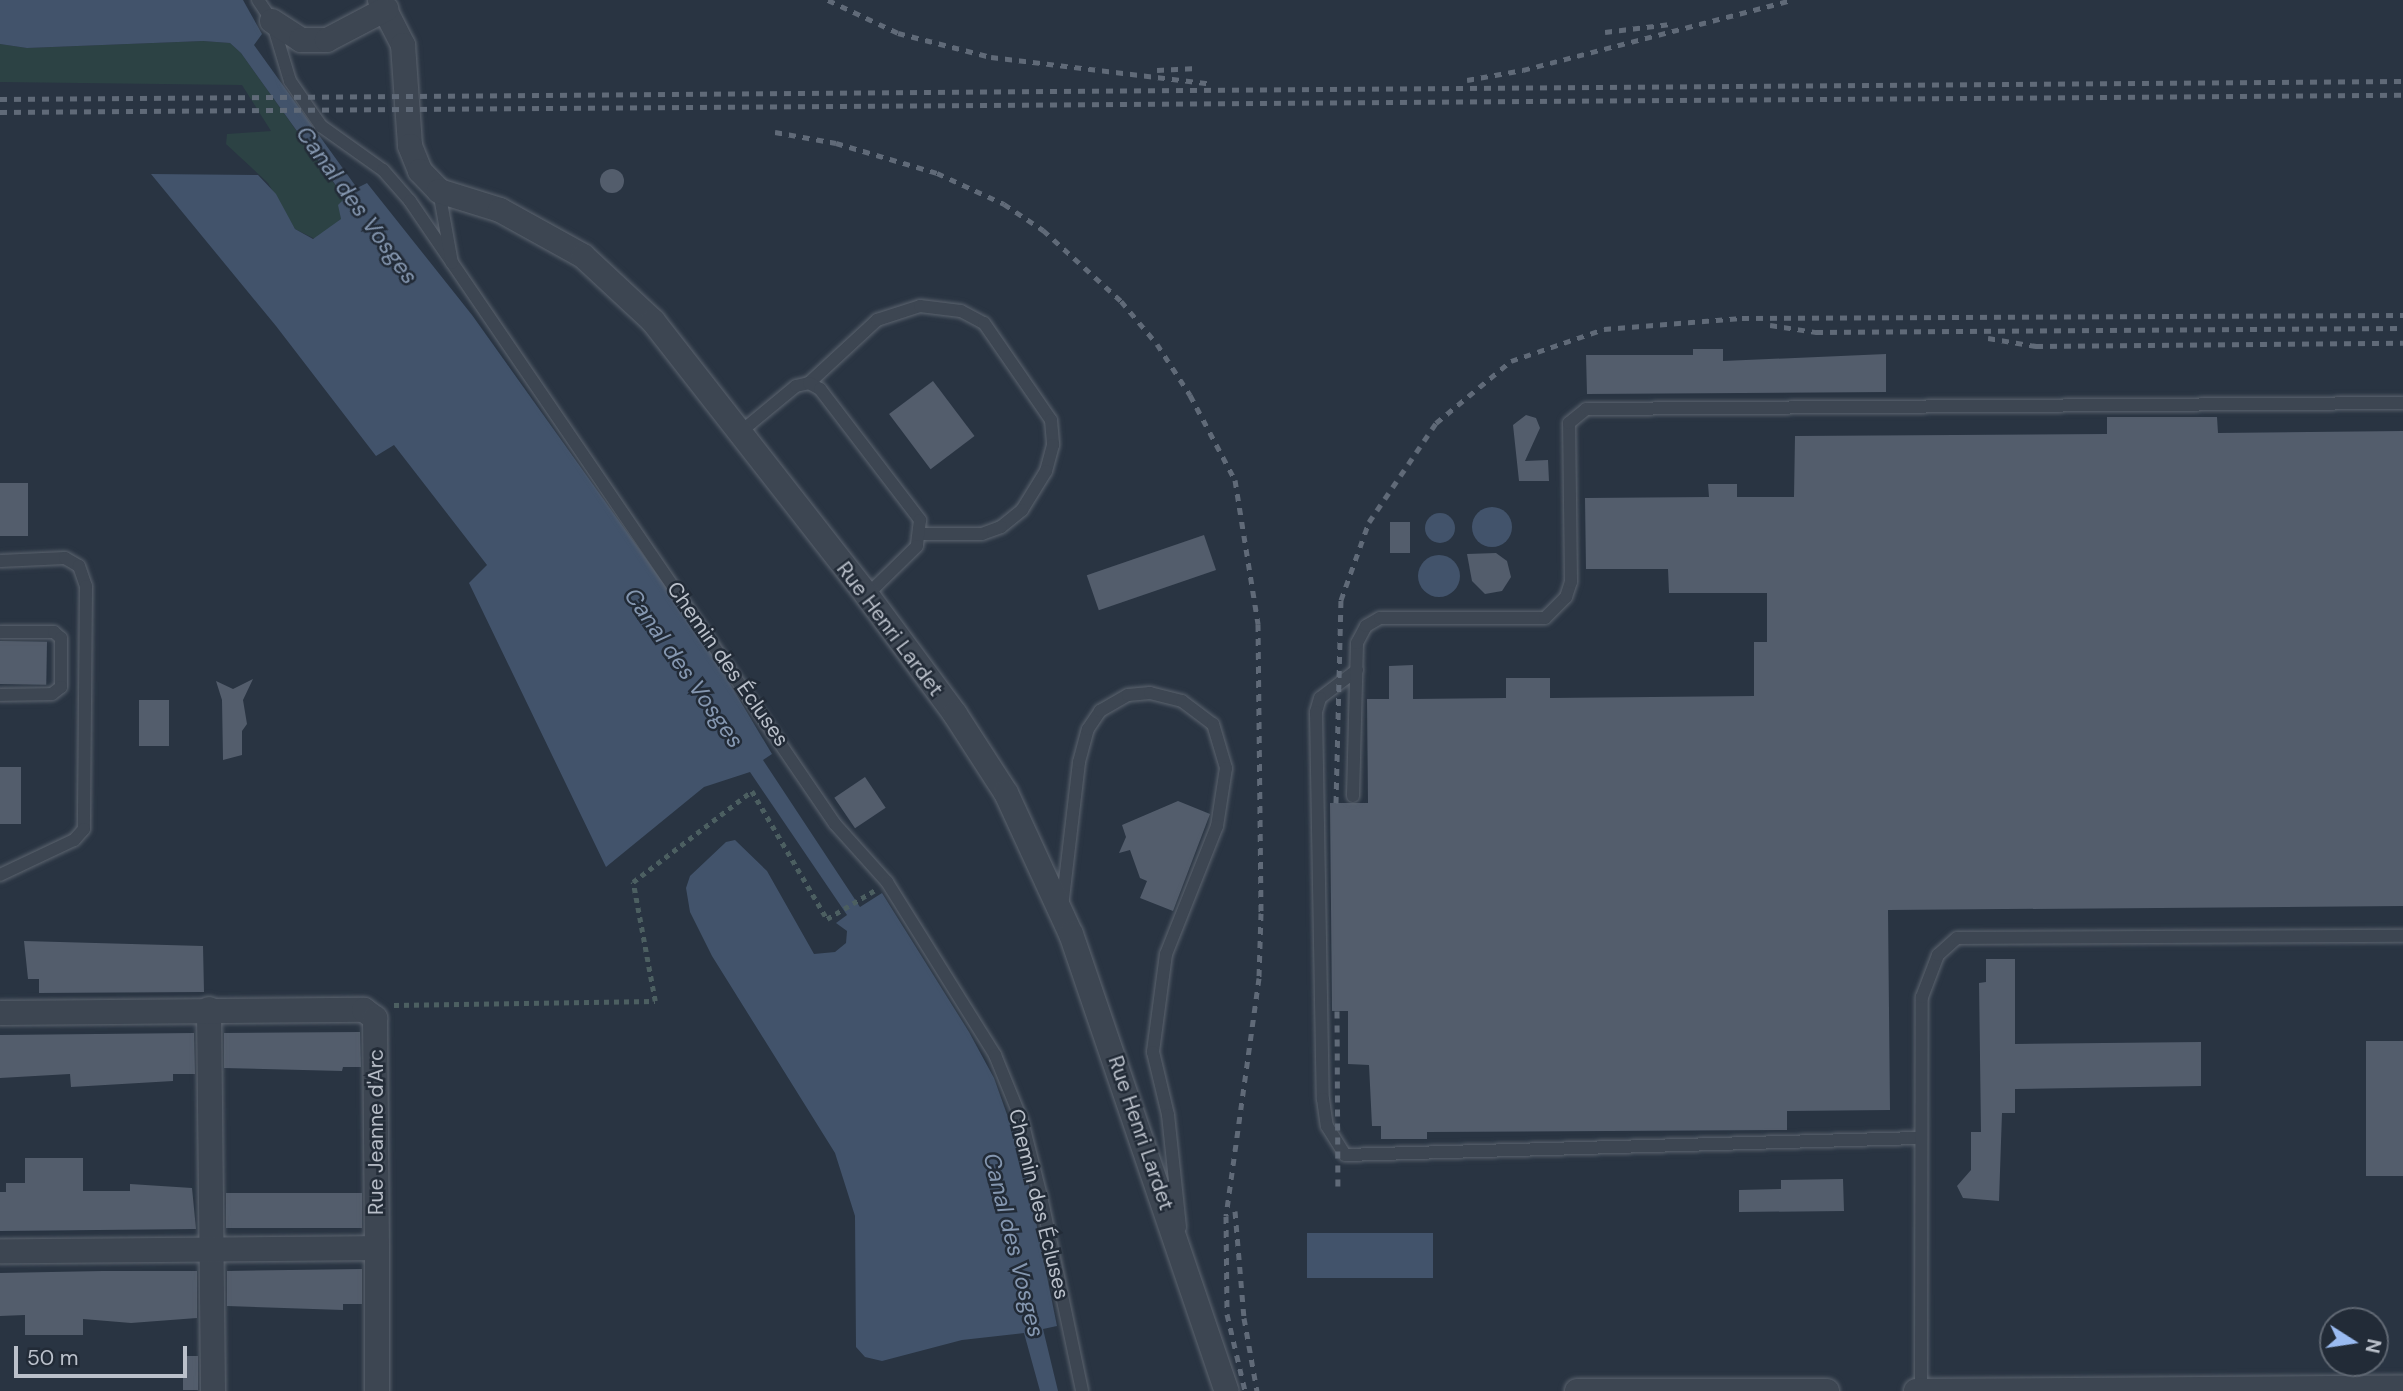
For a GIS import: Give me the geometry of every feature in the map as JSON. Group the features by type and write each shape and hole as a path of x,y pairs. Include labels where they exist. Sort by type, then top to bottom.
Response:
{"street":[{"path":"272,21 301,40 327,40 383,5 407,64 410,146 420,171 439,191"},
{"name":"Rue Henri Lardet","path":"439,191 500,209 583,256 653,321 738,434 867,595 955,714 1006,793 1061,914 1183,1255 1227,1391"},
{"path":"209,1009 213,1391"},
{"name":"Rue Jeanne d'Arc","path":"0,1013 209,1009 364,1010 375,1018 377,1391"},
{"path":"0,1251 377,1248"},
{"path":"1916,1391 2403,1388"},
{"path":"1577,1391 1827,1391"}],"lane":[{"name":"Chemin des Écluses","path":"258,0 272,21 290,82 321,126 383,170 410,201 453,269 835,824 887,881 995,1055 1022,1121 1035,1171 1082,1391"},
{"path":"439,191 453,269"},
{"path":"738,434 796,386 809,383 877,320 920,306 961,311 984,323 1051,420 1053,444 1046,471 1022,510 1001,527 982,534 920,534"},
{"path":"809,383 820,389 920,520 917,546 867,595"},
{"path":"1353,796 1360,635 1380,618 1545,618 1556,611 1571,582 1569,424 1586,409 2403,403"},
{"path":"0,561 65,558 79,566 86,586 84,829 74,840 0,875"},
{"path":"0,632 54,632 61,638 61,687 52,694 0,695"},
{"path":"1357,670 1321,698 1316,712 1323,1099 1327,1126 1345,1155 1919,1138"},
{"path":"1061,914 1079,762 1088,729 1100,711 1128,695 1150,693 1182,701 1213,724 1226,768 1217,826 1166,954 1153,1052 1168,1115 1183,1255"},
{"path":"1921,1391 1919,1138 1922,997 1938,955 1957,939 2403,936"}],"path":[{"path":"375,1018 387,1006 656,1001 633,882 752,790 827,919 859,901"}],"green space":[{"path":"203,41 230,43 241,53 345,199 339,205 341,219 317,240 295,229 268,183 226,144 227,134 271,131 242,85 0,82 0,44 27,48"}],"water":[{"name":"Canal des Vosges","path":"0,0 243,0 262,34 254,45 357,188 367,183 472,315 702,637 772,754 763,760 860,907 882,893 969,1032 994,1078 1024,1162 1057,1326 1043,1329 1058,1391 1040,1391 1024,1333 962,1340 882,1361 865,1357 856,1347 855,1216 835,1153 712,956 690,912 686,888 690,876 726,842 735,840 767,871 814,954 835,952 846,943 847,931 836,923 847,915 750,772 704,787 606,867 469,583 487,565 394,445 376,456 276,326 151,174 258,175 276,194 295,229 313,239 341,219 338,205 345,198 241,53 230,43 203,41 27,48 0,44"},
{"path":"1492,507 1500,508 1506,513 1511,519 1511,535 1506,541 1500,546 1492,547 1484,546 1478,541 1473,535 1472,527 1473,519 1478,513 1484,508"},
{"path":"1440,513 1446,514 1454,522 1454,534 1446,542 1440,543 1434,542 1426,534 1425,528 1426,522 1434,514"},
{"path":"1439,555 1454,561 1460,576 1454,591 1439,597 1424,591 1418,576 1424,561"},
{"path":"1307,1233 1433,1233 1433,1278 1307,1278"}],"building":[{"path":"612,169 620,173 624,181 620,189 612,193 604,189 600,181 604,173"},
{"path":"1693,349 1723,349 1723,361 1886,354 1886,392 1587,394 1586,355 1693,355"},
{"path":"933,381 975,436 931,469 889,414"},
{"path":"1526,415 1536,418 1540,428 1525,461 1548,460 1549,481 1519,481 1513,425"},
{"path":"2107,417 2217,417 2218,433 2403,431 2403,906 1888,910 1890,1110 1787,1111 1787,1130 1427,1132 1427,1139 1381,1139 1381,1126 1372,1126 1369,1065 1348,1064 1348,1011 1332,1011 1330,803 1368,803 1367,699 1389,699 1389,666 1413,665 1413,699 1506,698 1506,678 1550,678 1550,698 1754,696 1754,642 1767,642 1767,593 1669,593 1668,569 1586,569 1585,498 1709,497 1708,484 1737,484 1737,497 1794,497 1795,436 2107,434"},
{"path":"0,483 28,483 28,536 0,536"},
{"path":"1390,522 1410,522 1410,553 1390,553"},
{"path":"1204,535 1216,570 1099,610 1087,575"},
{"path":"1496,553 1507,561 1511,577 1502,591 1485,594 1472,581 1467,554"},
{"path":"0,641 47,642 46,685 0,684"},
{"path":"253,679 243,700 247,724 242,731 242,755 223,760 222,700 216,681 233,689"},
{"path":"139,700 169,700 169,746 139,746"},
{"path":"0,767 21,767 21,824 0,824"},
{"path":"865,777 886,808 855,828 834,798"},
{"path":"1178,801 1210,814 1173,911 1140,898 1147,881 1140,878 1130,850 1119,853 1126,837 1122,825"},
{"path":"24,941 203,946 204,992 39,993 39,979 28,979"},
{"path":"1986,959 2015,959 2015,1044 2201,1042 2201,1086 2015,1089 2015,1113 2002,1113 1999,1201 1963,1198 1957,1186 1971,1170 1971,1132 1981,1132 1979,983 1986,982"},
{"path":"360,1032 361,1067 343,1067 342,1071 224,1068 224,1033"},
{"path":"194,1033 195,1074 173,1074 173,1081 71,1087 70,1074 0,1078 0,1035"},
{"path":"2366,1041 2403,1041 2403,1176 2366,1176"},
{"path":"25,1158 83,1158 83,1191 130,1191 130,1184 192,1188 196,1229 0,1231 0,1192 6,1192 6,1183 25,1183"},
{"path":"1843,1179 1844,1211 1739,1212 1739,1190 1781,1189 1781,1180"},
{"path":"226,1193 362,1193 362,1228 226,1228"},
{"path":"362,1269 362,1304 343,1304 343,1310 227,1306 227,1271"},
{"path":"197,1271 197,1318 131,1323 83,1319 83,1335 25,1335 25,1315 0,1316 0,1273"},
{"path":"183,1356 198,1356 198,1390 183,1390"}],"railway":[{"path":"828,0 898,33 991,57 1207,83"},
{"path":"1467,80 1523,70 1791,0"},
{"path":"1605,32 1671,24"},
{"path":"1157,70 1197,68"},
{"path":"0,99 2403,81"},
{"path":"0,112 2403,95"},
{"path":"775,132 836,143 937,173 1004,204 1043,230 1121,301 1157,344 1190,395 1235,480 1258,624 1261,913 1259,978 1226,1216 1227,1314 1245,1391"},
{"path":"1336,803 1341,600 1369,522 1436,423 1511,361 1604,329 1742,318 2403,315"},
{"path":"1770,325 1816,332 2403,328"},
{"path":"1988,338 2036,346 2403,343"},
{"path":"1337,1011 1338,1186"},
{"path":"1235,1211 1244,1318 1257,1391"}]}
